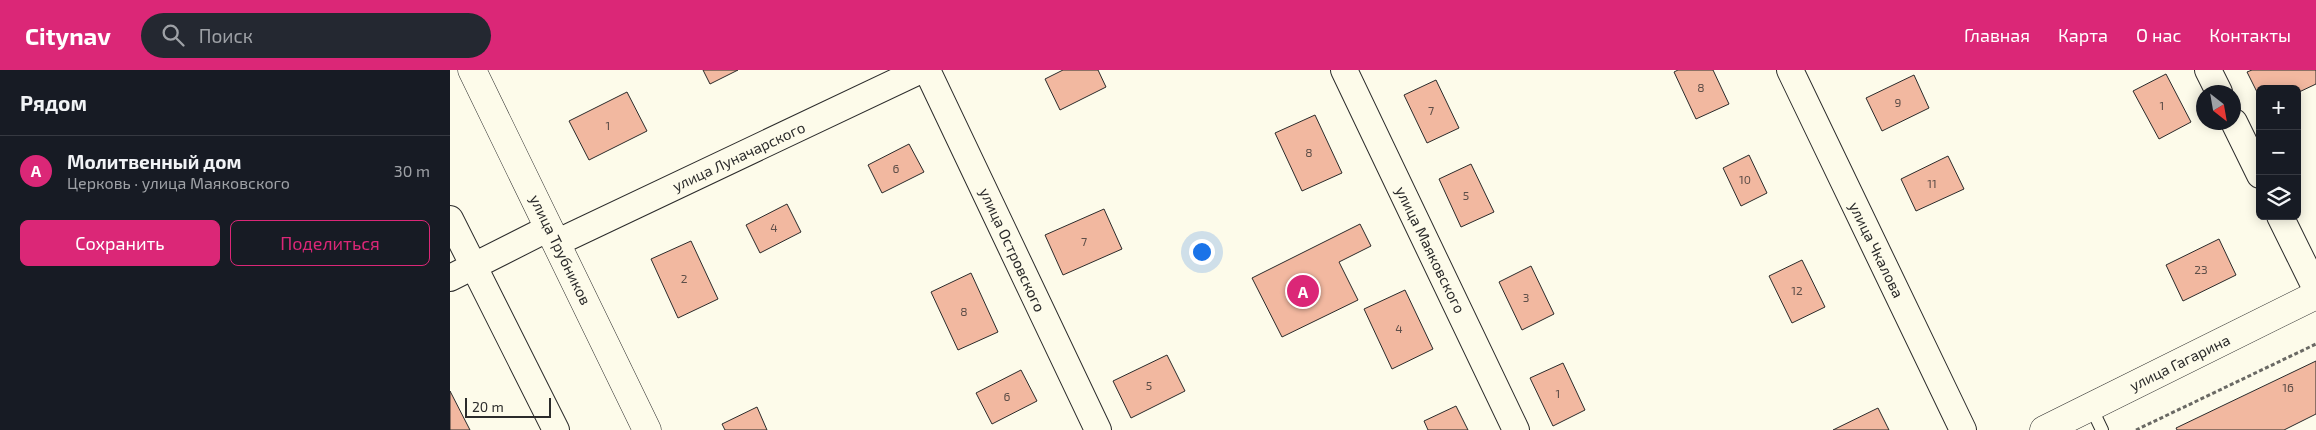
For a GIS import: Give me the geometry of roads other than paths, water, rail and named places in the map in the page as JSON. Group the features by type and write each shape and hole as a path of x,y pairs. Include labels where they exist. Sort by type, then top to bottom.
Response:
{"street":[{"name":"улица Трубников","path":"472,70 647,430"},
{"name":"улица Луначарского","path":"450,278 473,266 553,236 921,70"},
{"name":"улица Островского","path":"927,70 1098,430"},
{"name":"улица Маяковского","path":"1344,70 1516,430"},
{"name":"улица Чкалова","path":"1790,70 1962,430"},
{"path":"2208,70 2216,85"},
{"path":"2238,130 2256,167"},
{"path":"450,219 556,430"},
{"path":"2282,220 2316,289"},
{"name":"улица Гагарина","path":"2044,430 2096,419 2316,295"}],"place":[{"name":"Молитвенный дом","path":"1303,291"}]}
